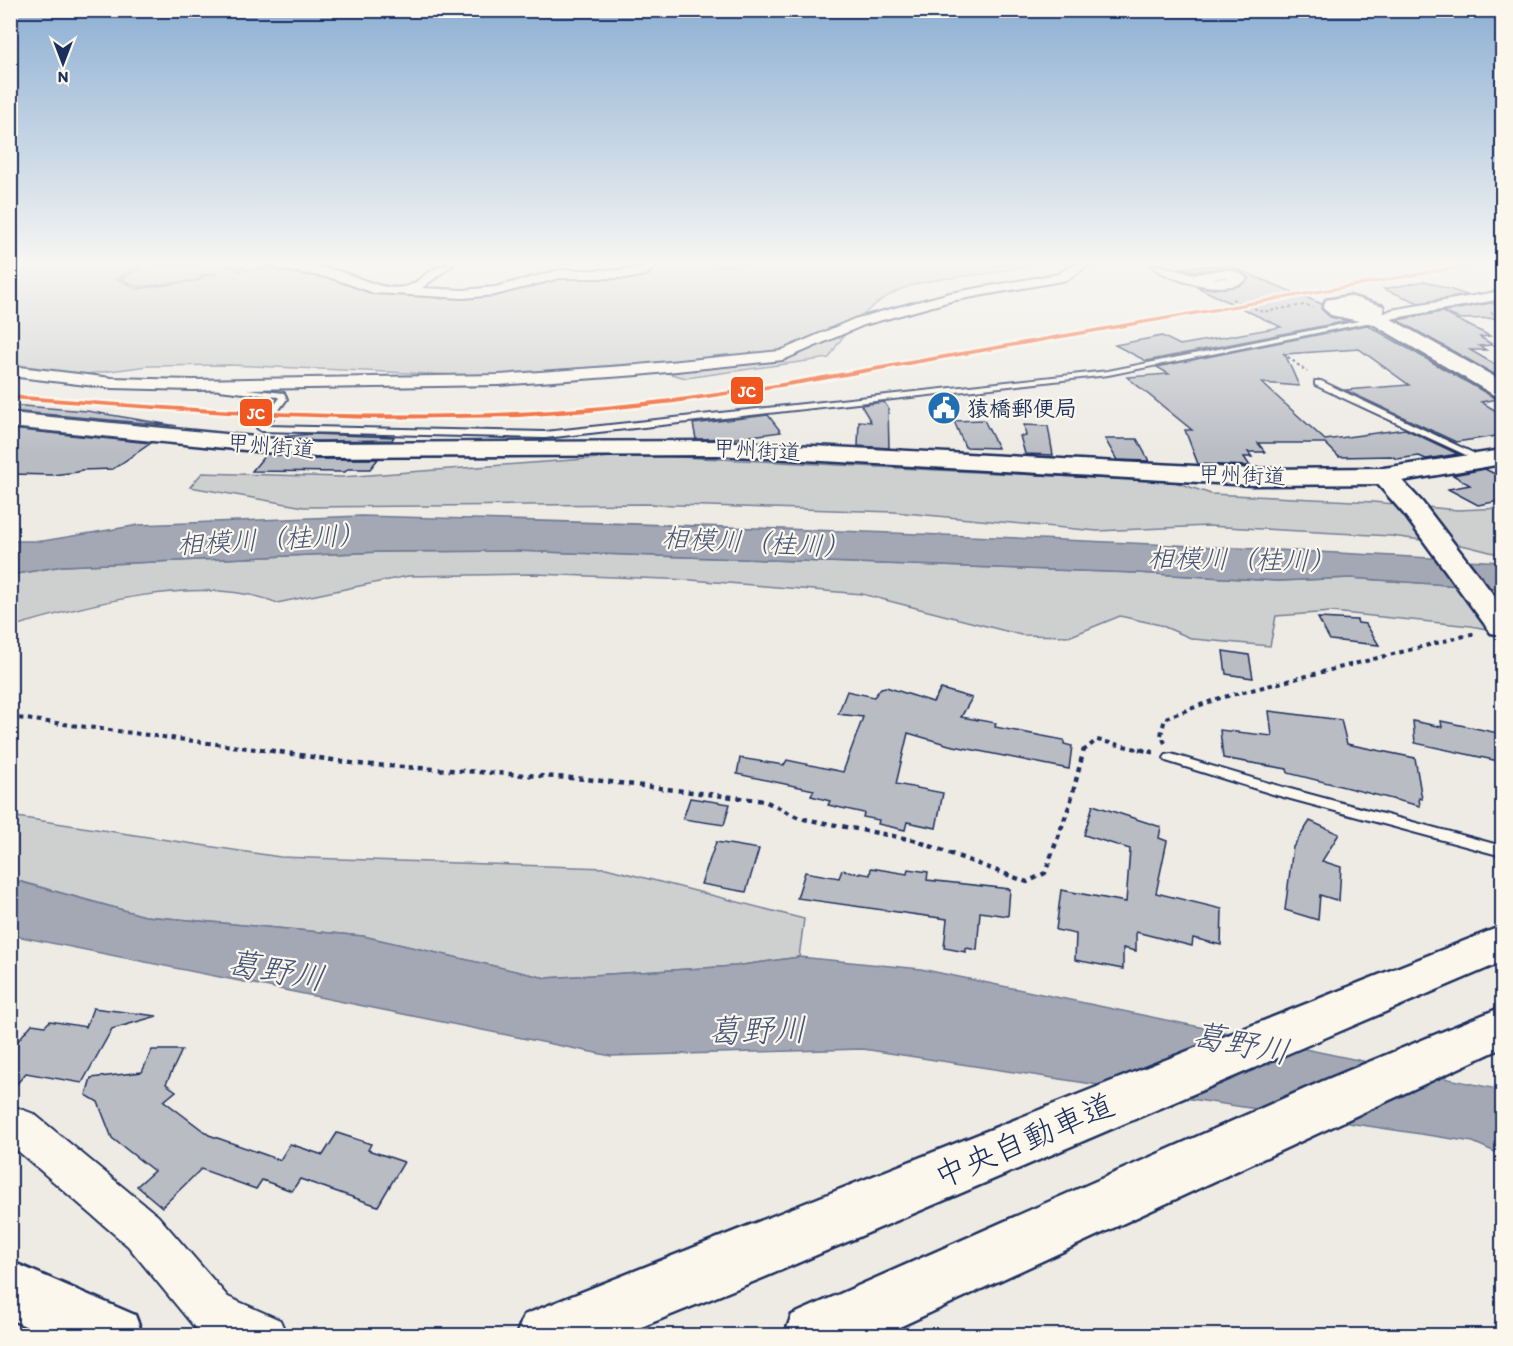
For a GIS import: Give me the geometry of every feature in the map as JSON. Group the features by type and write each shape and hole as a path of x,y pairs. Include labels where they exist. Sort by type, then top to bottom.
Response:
{"main road":[{"path":"1394,328 1503,390"},
{"name":"甲州街道","path":"10,420 316,450 544,442 717,448 1252,477 1384,476 1494,459"},
{"path":"1384,476 1413,508 1490,630"},
{"name":"中央自動車道","path":"545,1335 745,1257 1503,943"},
{"path":"813,1335 1503,1027"},
{"path":"10,1289 114,1335"}],"street":[{"path":"10,371 112,383 193,385 499,380 638,370 783,355 846,328"},
{"path":"10,1123 20,1127 143,1231 212,1313 264,1335"}],"lane":[{"path":"193,385 281,394 283,399 261,428 544,442 1108,373 1327,328"},
{"path":"1318,383 1494,459"},
{"path":"1172,758 1276,790 1503,850"}],"path":[{"path":"1246,346 1287,353 1318,383"},
{"path":"1172,758 1161,735 1165,718 1220,698 1490,630"},
{"path":"10,717 231,745 358,765 586,779 765,801 786,815 807,823 895,835 946,850 1028,882 1045,873 1070,804 1084,748 1096,740 1172,758"}],"shaded area":[{"path":"11,328 851,328 829,358 686,378 632,364 477,376 230,365 148,366 87,374 11,364"},
{"path":"640,455 1175,482 1211,494 1373,502 1458,510 1502,508 1502,555 1466,546 1391,536 1208,526 1097,531 894,512 646,504 304,507 190,487 202,473 342,477"},
{"path":"515,551 1137,573 1278,581 1351,578 1502,589 1502,632 1471,626 1332,612 1276,616 1270,646 1193,639 1160,625 1120,616 1071,636 1021,635 862,594 691,580 535,574 408,576 277,603 247,594 180,591 109,602 11,627 11,575 62,566 380,552"},
{"path":"10,816 280,857 606,868 804,919 799,957 735,966 546,978 363,936 145,916 11,879"}],"water":[{"name":"相模川（桂川）","path":"361,516 932,534 1502,562 1502,589 1351,578 1278,581 1137,573 515,551 380,552 62,566 11,575 11,541 43,541 139,525"},
{"name":"葛野川","path":"10,879 145,916 363,936 546,978 735,966 799,957 921,969 1502,1090 1502,1155 1473,1142 863,1049 611,1056 11,935"}],"building":[{"path":"1276,328 1314,328 1146,361 1115,345 1162,336 1180,345"},
{"path":"1353,328 1372,328 1493,397 1503,398 1481,402 1503,415 1503,435 1456,442 1345,390 1409,385 1359,349 1285,354 1299,386 1262,383 1325,440 1405,429 1458,454 1426,459 1419,456 1397,459 1391,456 1339,457 1325,443 1258,443 1265,452 1248,452 1252,457 1244,457 1250,466 1198,464 1185,430 1192,430 1127,377 1169,374 1157,367"},
{"path":"1411,328 1474,328 1490,336 1480,337 1493,345 1479,346 1486,350 1470,350 1503,369 1503,379"},
{"path":"884,402 888,408 889,448 858,446 859,421 871,422 861,405"},
{"path":"10,405 87,411 177,426 10,411"},
{"path":"768,415 781,432 737,438 696,439 693,424"},
{"path":"984,420 998,448 965,447 954,421"},
{"path":"1024,425 1048,426 1053,455 1025,454 1020,436 1026,436"},
{"path":"10,429 151,443 113,469 81,470 52,475 10,474"},
{"path":"311,434 394,437 392,440 316,441 281,437"},
{"path":"1105,439 1137,439 1149,461 1117,460"},
{"path":"266,454 316,459 378,459 370,469 348,469 345,472 252,471"},
{"path":"1485,469 1503,478 1503,503 1499,501 1478,505 1448,489 1470,485 1453,475"},
{"path":"1318,618 1357,620 1358,623 1366,624 1379,645 1330,640"},
{"path":"1223,651 1249,655 1253,678 1226,674"},
{"path":"886,687 933,702 941,689 972,698 961,717 996,723 995,727 1064,740 1064,744 1072,746 1069,769 949,745 908,733 896,784 943,793 936,828 907,822 905,830 878,824 879,820 863,817 864,813 828,805 830,801 811,796 814,790 737,774 740,758 784,765 787,760 843,772 863,717 838,714 847,691 874,697 881,688"},
{"path":"1269,711 1341,720 1347,744 1415,758 1422,799 1419,798 1420,806 1288,773 1287,769 1223,758 1220,730 1272,736"},
{"path":"1413,721 1442,727 1441,721 1503,734 1503,762 1415,743"},
{"path":"690,798 730,804 724,825 683,819"},
{"path":"1093,805 1161,827 1159,838 1167,841 1156,893 1222,909 1221,945 1193,938 1192,946 1136,932 1136,951 1123,948 1123,969 1075,960 1076,934 1056,930 1061,890 1126,902 1130,849 1084,835"},
{"path":"1310,821 1339,834 1322,861 1341,867 1339,901 1320,895 1318,920 1285,910 1293,847"},
{"path":"716,842 759,849 746,892 701,884"},
{"path":"871,868 907,874 908,869 928,872 927,880 1010,889 1008,916 980,912 977,950 966,948 966,952 944,948 947,919 797,898 805,872 839,878 842,870 870,875"},
{"path":"93,1008 157,1016 112,1029 82,1083 26,1073 10,1092 10,1050 32,1024 45,1026 50,1021 86,1027"},
{"path":"152,1050 182,1050 166,1084 176,1091 164,1101 209,1135 280,1160 290,1144 323,1155 337,1133 371,1144 368,1150 404,1162 378,1206 300,1179 292,1191 262,1180 256,1189 201,1169 162,1207 137,1186 154,1171 112,1138 98,1102 86,1095 91,1078 142,1072"}],"transit line":[{"name":"JC","path":"10,397 300,415 444,416 589,410 758,389 1111,328"}],"place":[{"name":"猿橋郵便局","path":"944,408"}]}
